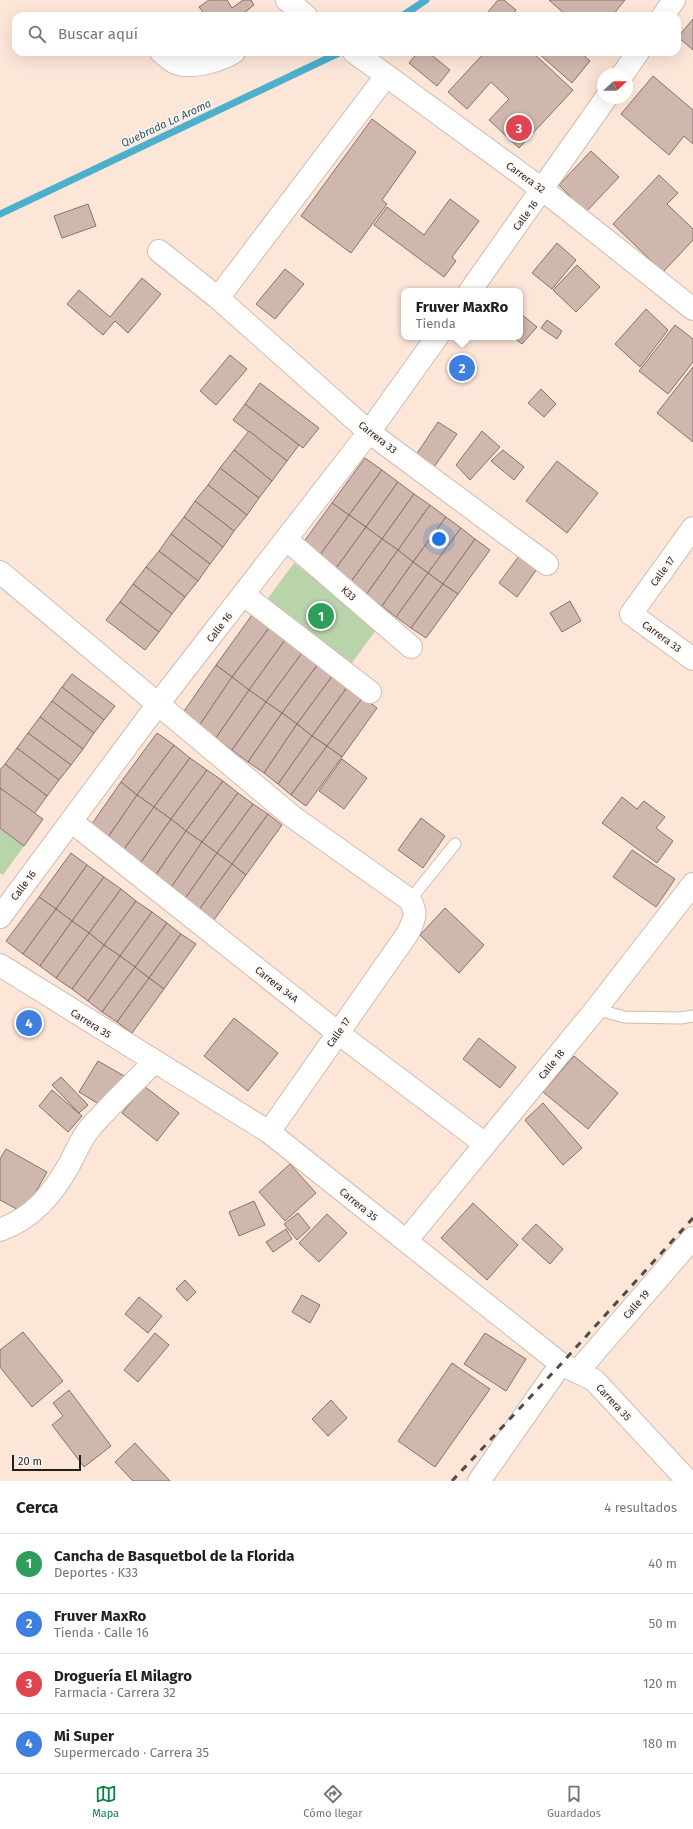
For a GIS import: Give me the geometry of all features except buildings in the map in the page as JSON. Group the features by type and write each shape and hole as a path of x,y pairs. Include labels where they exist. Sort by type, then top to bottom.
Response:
{"street":[{"path":"666,12 674,0"},
{"path":"166,56 176,63 198,65 229,56"},
{"name":"Carrera 32","path":"359,56 543,190 691,302"},
{"path":"627,68 635,56"},
{"path":"218,298 386,76"},
{"name":"Calle 16","path":"472,288 543,190 602,104"},
{"name":"Carrera 33","path":"158,251 218,298 369,432 547,564"},
{"name":"Calle 16","path":"0,917 158,704 287,540 369,432 435,340"},
{"name":"Calle 17","path":"631,614 693,528"},
{"name":"K33","path":"287,540 411,647"},
{"path":"0,572 293,817 410,900"},
{"path":"244,595 370,692"},
{"name":"Carrera 33","path":"631,614 693,659"},
{"name":"Carrera 34A","path":"71,821 338,1033 485,1144"},
{"name":"Calle 18","path":"406,1241 596,1009 693,884"},
{"name":"Calle 17","path":"269,1132 408,933 415,918 415,911 410,900"},
{"name":"Carrera 35","path":"0,965 269,1132 406,1241 570,1367 594,1380 688,1481"},
{"path":"0,1230 12,1226 34,1212 52,1192 69,1164 79,1143 91,1127 154,1062"},
{"name":"Calle 19","path":"479,1481 570,1367 693,1238"}],"lane":[{"path":"410,900 455,844"},
{"path":"596,1009 624,1017 680,1018 693,1016"}],"green space":[{"path":"294,563 379,626 348,668 263,605"},
{"path":"0,828 24,846 3,875 0,873"}],"waterway":[{"name":"Quebrada La Aroma","path":"408,12 426,0"},
{"name":"Quebrada La Aroma","path":"0,214 333,56"}],"railway":[{"path":"452,1481 561,1364 693,1218"}],"place":[{"name":"Droguería El Milagro","path":"519,128"},
{"name":"Fruver MaxRo","path":"462,368"},
{"name":"Cancha de Basquetbol de la Florida","path":"321,616"},
{"name":"Mi Super","path":"29,1023"}]}
